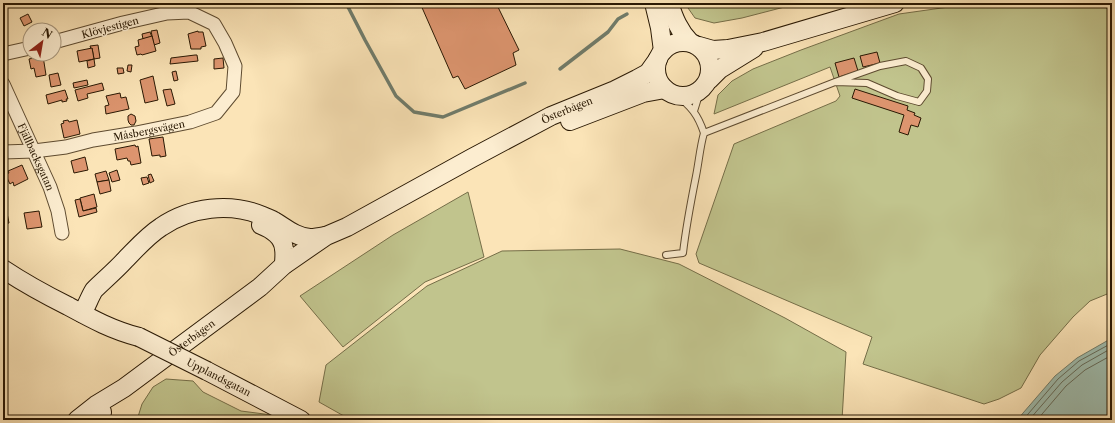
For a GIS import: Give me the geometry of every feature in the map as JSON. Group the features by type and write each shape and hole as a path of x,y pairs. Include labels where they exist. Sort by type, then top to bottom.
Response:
{"main road":[{"path":"654,3 660,28 660,55 656,69 658,79 671,92 689,96 697,92 720,69 763,42"},
{"path":"669,3 675,21 682,34 706,53 711,71 706,83"},
{"path":"660,55 670,44 680,42 694,44 713,50 728,49 763,42 895,3"},
{"name":"Österbågen","path":"260,288 284,265 326,236 347,228 472,158 551,116 615,90 637,79 648,73 660,55"},
{"name":"Österbågen","path":"472,158 643,93 671,92"},
{"path":"84,310 94,290 147,237 177,218 195,211 214,208 233,209 255,213 274,221 292,233 302,237 312,238 326,236"},
{"path":"84,310 97,304 103,299 152,244 165,234 180,226 197,220 215,217 232,217 253,220 270,229 282,242 284,248 284,265"},
{"name":"Österbågen","path":"77,420 96,405 124,388 260,288 288,272 331,242 347,228"},
{"name":"Upplandsgatan","path":"84,310 127,328 139,337 300,419"},
{"name":"Österbågen","path":"98,417 124,388"}],"street":[{"name":"Klövjestigen","path":"62,40 167,13 189,12 214,24 225,43"},
{"name":"Måsbergsvägen","path":"3,152 66,147 93,140 190,122 216,113 233,92 235,66 225,43"},
{"path":"3,54 22,50"},
{"name":"Fjällbacksgatan","path":"3,84 50,187 58,211 62,233"}],"lane":[{"path":"704,133 836,82 880,66 906,62 921,68 928,79 927,91 919,102 898,96 867,83 836,82"},
{"path":"694,111 698,98 706,83"},
{"path":"666,255 684,252 686,227 704,133 694,111 688,104 671,92"}],"green space":[{"path":"686,3 800,3 742,18 714,23 695,18"},
{"path":"977,3 1112,3 1112,292 1090,301 1073,317 1040,355 1021,388 999,399 984,404 863,364 872,337 699,263 696,254 734,144 836,101 840,96 830,67 714,114 718,95 732,81 753,69 899,14"},
{"path":"468,192 484,257 425,282 343,347 300,296 393,235"},
{"path":"620,249 679,264 785,318 846,352 842,420 351,420 319,402 326,365 427,286 502,251"},
{"path":"166,379 193,381 203,392 241,411 272,415 280,420 137,420 142,404 153,387"}],"water":[{"path":"1112,338 1112,420 1017,420 1055,376 1077,358"}],"building":[{"path":"420,3 496,3 519,50 513,53 516,65 465,89 458,76 453,78"},
{"path":"28,14 32,22 22,22 20,18"},
{"path":"157,30 160,43 154,45 151,31"},
{"path":"198,31 203,32 206,46 201,47 201,49 191,49 188,34"},
{"path":"150,32 152,37 143,39 142,34"},
{"path":"152,36 156,51 137,55 135,47 139,46 138,40"},
{"path":"98,45 100,58 94,59 92,48 91,49 90,46"},
{"path":"92,48 94,59 79,62 77,51"},
{"path":"877,52 880,63 863,67 860,56"},
{"path":"197,55 198,61 170,64 171,58"},
{"path":"223,58 224,68 214,69 214,59"},
{"path":"854,58 858,71 839,77 835,63"},
{"path":"94,59 95,66 88,68 87,61"},
{"path":"30,62 44,62 46,75 36,77 34,68 31,69"},
{"path":"128,65 132,65 131,72 127,71"},
{"path":"117,68 123,68 124,73 118,74"},
{"path":"176,71 178,80 174,81 172,72"},
{"path":"58,73 61,85 51,87 49,75"},
{"path":"153,76 158,100 145,103 140,80"},
{"path":"87,80 88,85 74,88 73,83"},
{"path":"102,83 104,90 87,94 88,98 78,101 75,90"},
{"path":"171,89 175,104 167,106 163,90"},
{"path":"855,89 908,106 907,110 915,113 914,115 921,118 918,127 911,125 908,135 899,132 904,115 852,98"},
{"path":"65,90 68,99 66,99 67,101 62,102 62,100 48,104 46,95"},
{"path":"120,93 121,98 126,97 129,109 106,114 105,106 109,105 106,96"},
{"path":"131,114 135,116 136,121 134,125 131,125 128,120 128,116"},
{"path":"68,120 69,122 77,120 80,134 64,138 61,124 64,123 63,121"},
{"path":"4,123 5,140 3,140"},
{"path":"163,137 166,156 152,156 149,139"},
{"path":"135,145 136,147 138,146 141,163 131,165 127,158 117,160 115,149"},
{"path":"85,157 88,170 74,173 71,161"},
{"path":"22,165 28,179 14,186 13,182 10,184 5,174 9,173 8,171"},
{"path":"117,170 120,180 112,182 109,173"},
{"path":"106,171 109,180 97,182 95,174"},
{"path":"151,174 154,181 150,183 148,175"},
{"path":"147,177 149,183 143,185 141,178"},
{"path":"109,180 111,191 100,194 97,182"},
{"path":"3,191 5,191 6,201 3,202"},
{"path":"94,194 97,207 83,211 80,198"},
{"path":"80,199 83,211 96,208 97,212 79,217 75,200"},
{"path":"39,211 42,227 27,229 24,213"},
{"path":"7,213 9,223 3,224 3,214"}],"waterway":[{"path":"346,3 396,96 414,112 443,117 525,83"},
{"path":"1102,3 1112,11"},
{"path":"560,69 608,32 618,19 627,14"}]}
